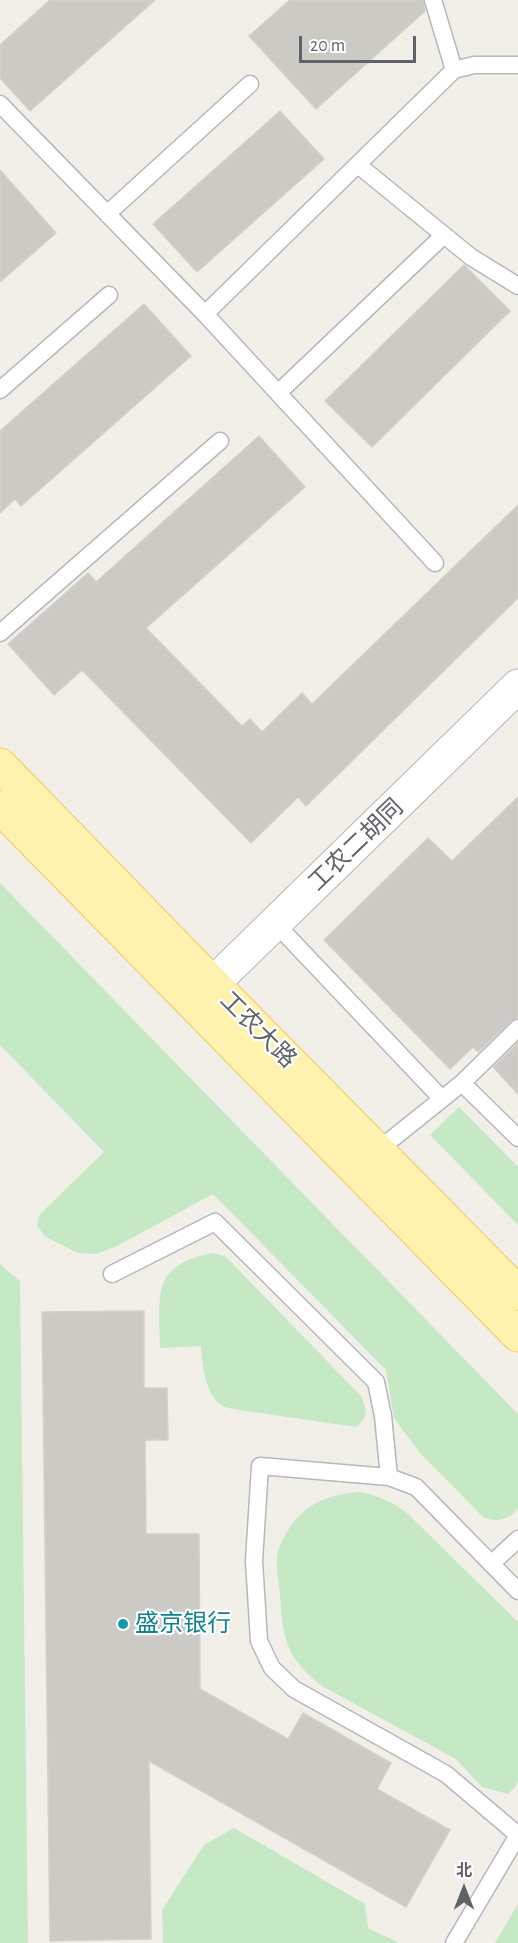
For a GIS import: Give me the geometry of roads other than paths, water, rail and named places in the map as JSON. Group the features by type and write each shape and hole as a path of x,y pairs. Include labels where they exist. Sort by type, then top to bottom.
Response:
{"main road":[{"name":"工农大路","path":"0,765 203,994 518,1335"},
{"name":"工农大路","path":"0,807 377,1151 518,1293"}],"street":[{"name":"工农二胡同","path":"203,994 518,686"}],"lane":[{"path":"433,0 454,70"},
{"path":"205,314 454,70 474,65 518,64"},
{"path":"107,214 250,84"},
{"path":"0,104 205,314 435,563"},
{"path":"358,165 471,258 518,286"},
{"path":"278,393 444,235"},
{"path":"0,390 109,295"},
{"path":"0,633 220,441"},
{"path":"275,923 442,1099"},
{"path":"377,1151 462,1083 518,1028"},
{"path":"462,1083 518,1138"},
{"path":"112,1274 215,1222 376,1382 383,1416 389,1478"},
{"path":"454,1943 518,1835 446,1774 294,1689 272,1668 259,1641 255,1561 260,1466 389,1478 416,1487 518,1591"},
{"path":"491,1564 518,1539"}],"place":[{"name":"盛京银行","path":"123,1624"}]}
